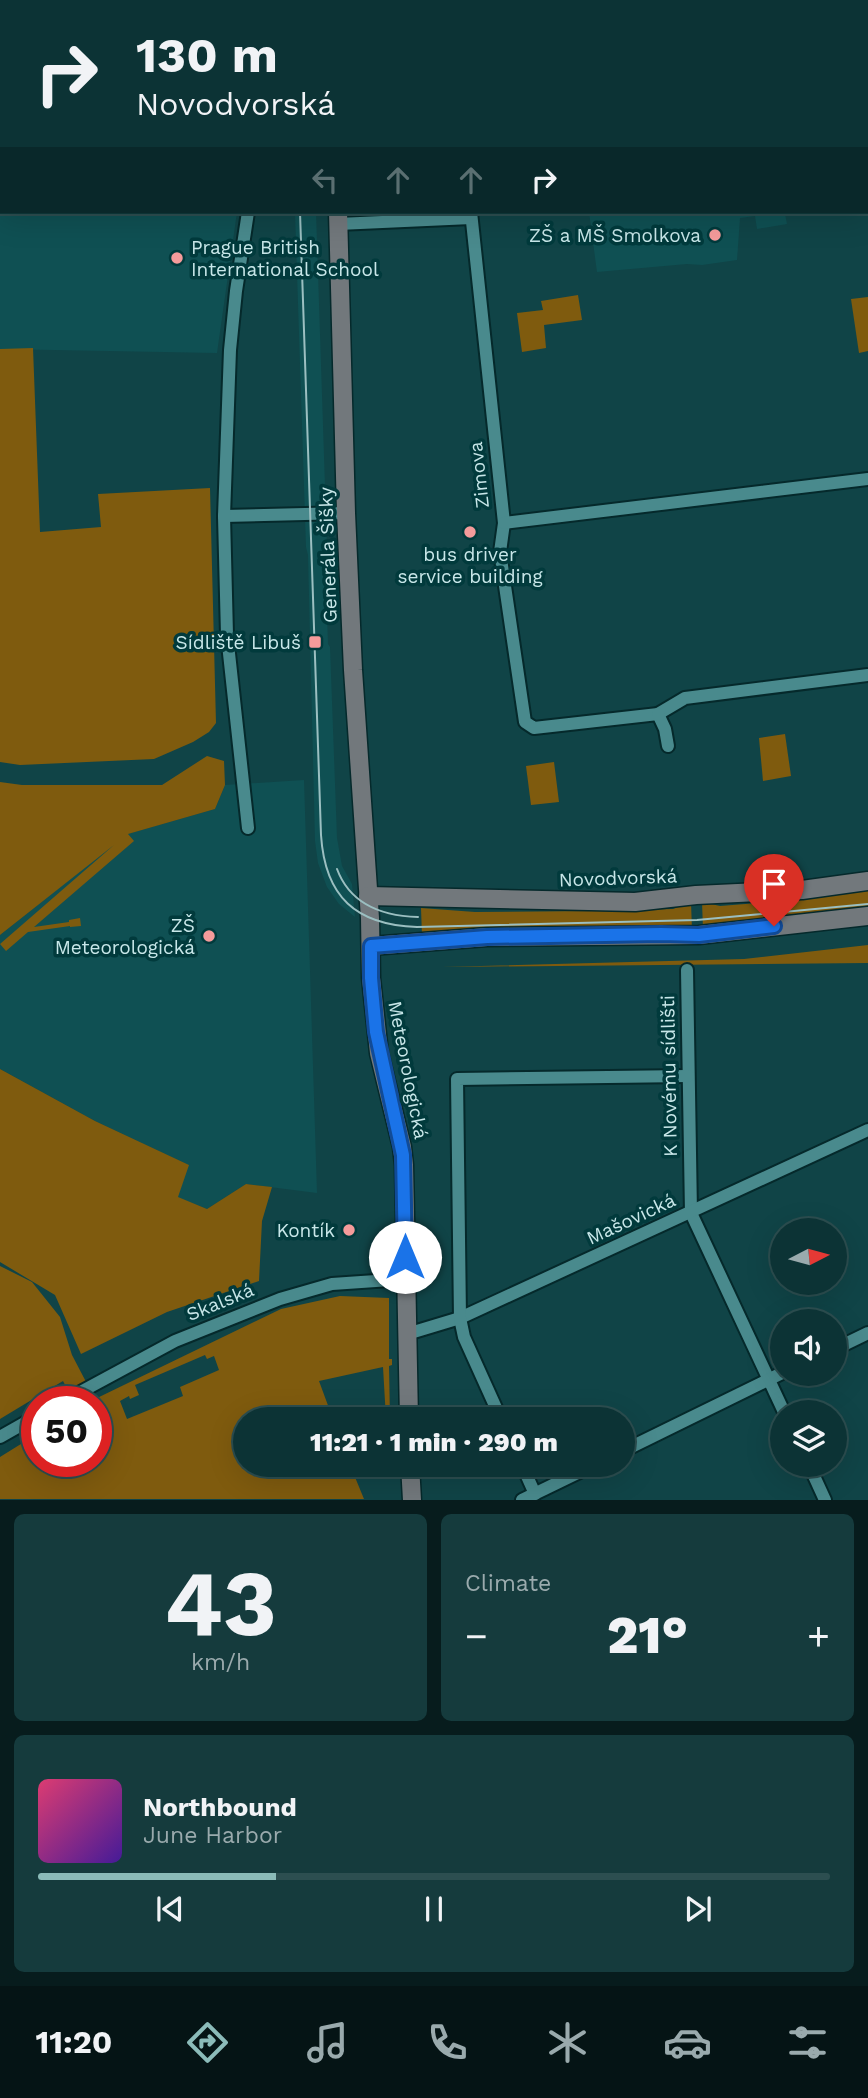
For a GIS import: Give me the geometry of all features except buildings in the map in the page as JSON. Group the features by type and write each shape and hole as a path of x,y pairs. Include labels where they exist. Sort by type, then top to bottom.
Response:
{"main road":[{"name":"Generála Šišky","path":"338,218 346,513 368,896"},
{"name":"Novodvorská","path":"368,896 635,902 696,895 792,890 868,881"},
{"name":"Meteorologická","path":"368,896 371,978 378,1043 403,1155 409,1407"},
{"path":"371,946 487,937 699,935 868,916"},
{"path":"411,1477 412,1500"}],"street":[{"path":"248,214 230,350 224,516 228,635 248,828"},
{"path":"338,218 471,215"},
{"name":"Zimova","path":"471,215 504,523 500,552 525,722 534,728 658,715"},
{"path":"504,523 868,479"},
{"path":"224,516 346,513"},
{"path":"668,746 666,729 658,715 685,698 868,675"},
{"name":"K Novému sídlišti","path":"687,970 691,1213 778,1400"},
{"path":"496,1407 464,1337 460,1318 457,1079 688,1076"},
{"name":"Mašovická","path":"407,1334 460,1318 868,1130"},
{"name":"Skalská","path":"92,1386 175,1341 279,1299 332,1284 405,1279"},
{"path":"847,1343 868,1333"},
{"path":"635,1445 769,1380"},
{"path":"0,1437 21,1425"},
{"path":"527,1477 535,1494"},
{"path":"522,1500 570,1477"},
{"path":"814,1477 825,1500"}],"shaded area":[{"path":"0,214 237,214 217,353 0,349"},
{"path":"295,214 316,214 328,644 337,838 342,866 352,884 355,917 339,904 327,887 318,863 315,841"},
{"path":"589,214 785,214 787,224 757,229 755,216 740,218 737,260 597,272"},
{"path":"578,295 582,320 544,325 546,348 522,352 517,313 543,310 541,301"},
{"path":"868,297 868,351 859,353 851,299"},
{"path":"33,348 40,532 101,527 98,494 210,488 216,723 209,732 193,742 154,759 20,765 0,762 0,349"},
{"path":"785,734 791,776 763,781 759,738"},
{"path":"207,756 224,761 225,785 215,809 128,834 134,841 34,927 80,918 81,926 28,932 6,951 0,944 114,845 0,935 0,782 22,785 162,785"},
{"path":"554,762 559,802 531,805 526,766"},
{"path":"304,780 317,1193 246,1184 207,1209 177,1197 188,1165 95,1121 0,1069 0,935 127,834 215,809 225,785"},
{"path":"868,890 868,907 720,923 703,929 702,902 720,906"},
{"path":"691,902 692,930 675,925 422,936 421,908 475,912 594,911 673,909"},
{"path":"868,945 868,963 442,967 744,959"},
{"path":"0,1069 95,1121 189,1165 178,1197 207,1209 246,1184 272,1187 262,1221 259,1281 167,1312 81,1354 55,1295 0,1262"},
{"path":"0,1266 32,1282 60,1317 72,1355 88,1386 66,1386 63,1381 55,1386 21,1386 21,1406 0,1419"},
{"path":"340,1296 389,1298 389,1359 392,1359 392,1365 389,1366 390,1407 385,1407 383,1367 319,1381 329,1407 233,1407 233,1477 355,1477 364,1499 0,1499 0,1457 21,1444 21,1477 112,1477 112,1391 281,1309","holes":["205,1355 207,1359 214,1356 219,1370 180,1387 183,1396 127,1419 120,1401 139,1395 135,1385"]}],"tram line":[{"path":"300,214 321,835 329,875 337,891 361,913 396,925 417,927 697,920 868,904"},
{"path":"337,869 350,891 369,906 392,914 418,917"}],"place":[{"name":"ZŠ a MŠ Smolkova","path":"715,235"},
{"name":"Prague British International School","path":"177,258"},
{"name":"bus driver service building","path":"470,532"},
{"name":"Sídliště Libuš","path":"315,642"},
{"name":"ZŠ Meteorologická","path":"209,936"},
{"name":"Kontík","path":"349,1230"}],"route":[{"path":"405,1257 403,1155 379,1053 371,978 371,946 487,937 699,935 774,926"}]}
